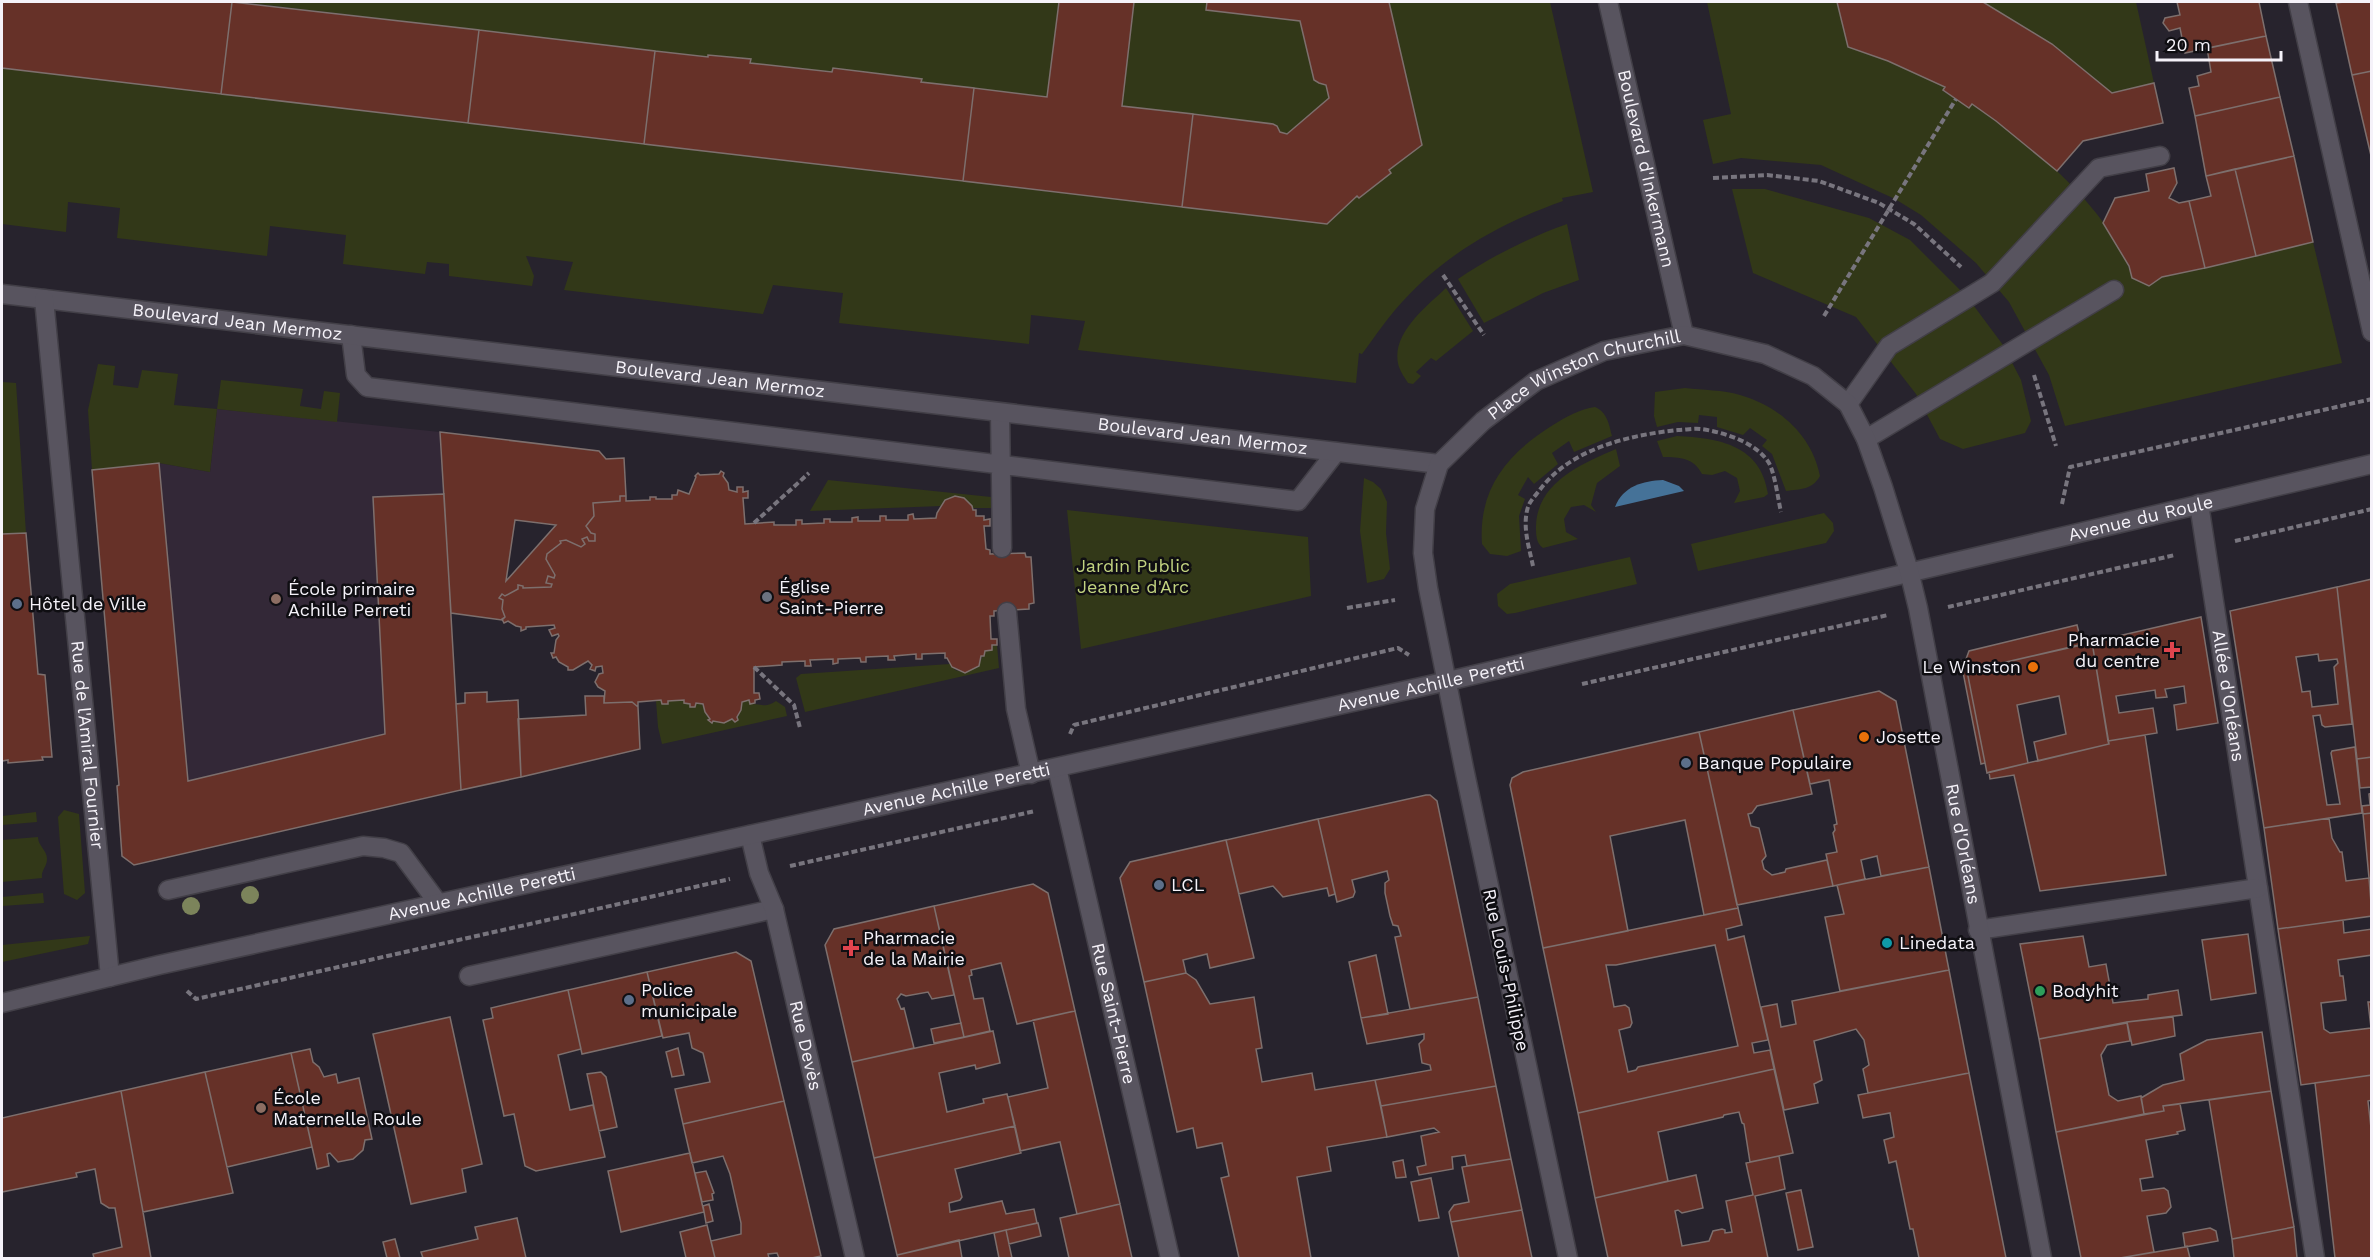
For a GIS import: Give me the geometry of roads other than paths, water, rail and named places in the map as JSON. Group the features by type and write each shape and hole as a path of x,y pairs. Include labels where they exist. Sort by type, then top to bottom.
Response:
{"street":[{"name":"Boulevard d'Inkermann","path":"1608,2 1684,335"},
{"path":"2298,2 2372,332"},
{"path":"1848,404 1889,346 1992,283 2099,168 2160,156"},
{"path":"1866,439 2114,291"},
{"name":"Boulevard Jean Mermoz","path":"2,294 1439,464"},
{"name":"Rue de l'Amiral Fournier","path":"44,299 110,977"},
{"path":"351,335 356,375 367,387 1298,501 1336,452"},
{"name":"Place Winston Churchill","path":"1448,681 1428,588 1424,553 1425,509 1439,464 1483,421 1536,381 1604,351 1684,335 1765,354 1813,376 1848,404 1866,439 1910,571"},
{"path":"1000,413 1002,548"},
{"name":"Avenue du Roule","path":"1910,571 2372,464"},
{"name":"Allée d'Orléans","path":"2199,504 2315,1258"},
{"name":"Avenue Achille Peretti","path":"2,1003 159,965 1448,681 1910,571"},
{"name":"Rue d'Orléans","path":"1910,571 2042,1258"},
{"path":"1007,612 1016,709 1031,774"},
{"name":"Rue Louis-Philippe","path":"1448,681 1466,779 1568,1258"},
{"name":"Rue Saint-Pierre","path":"1057,768 1170,1258"},
{"name":"Rue Devès","path":"750,835 759,873 774,909 855,1258"},
{"path":"168,890 363,846 384,848 401,853 438,903"},
{"path":"1978,930 2258,888"},
{"path":"469,976 774,909"}],"water":[{"path":"1663,480 1679,486 1684,491 1615,507 1628,489"}],"place":[{"name":"Église Saint-Pierre","path":"767,597"},
{"name":"École primaire Achille Perreti","path":"276,599"},
{"name":"Hôtel de Ville","path":"17,604"},
{"name":"Pharmacie du centre","path":"2172,650"},
{"name":"Le Winston","path":"2033,667"},
{"name":"Josette","path":"1864,737"},
{"name":"Banque Populaire","path":"1686,763"},
{"name":"LCL","path":"1159,885"},
{"name":"Linedata","path":"1887,943"},
{"name":"Pharmacie de la Mairie","path":"851,948"},
{"name":"Bodyhit","path":"2040,991"},
{"name":"Police municipale","path":"629,1000"},
{"name":"École Maternelle Roule","path":"261,1108"}],"park label":[{"name":"Jardin Public Jeanne d'Arc","path":"1133,576"}]}
